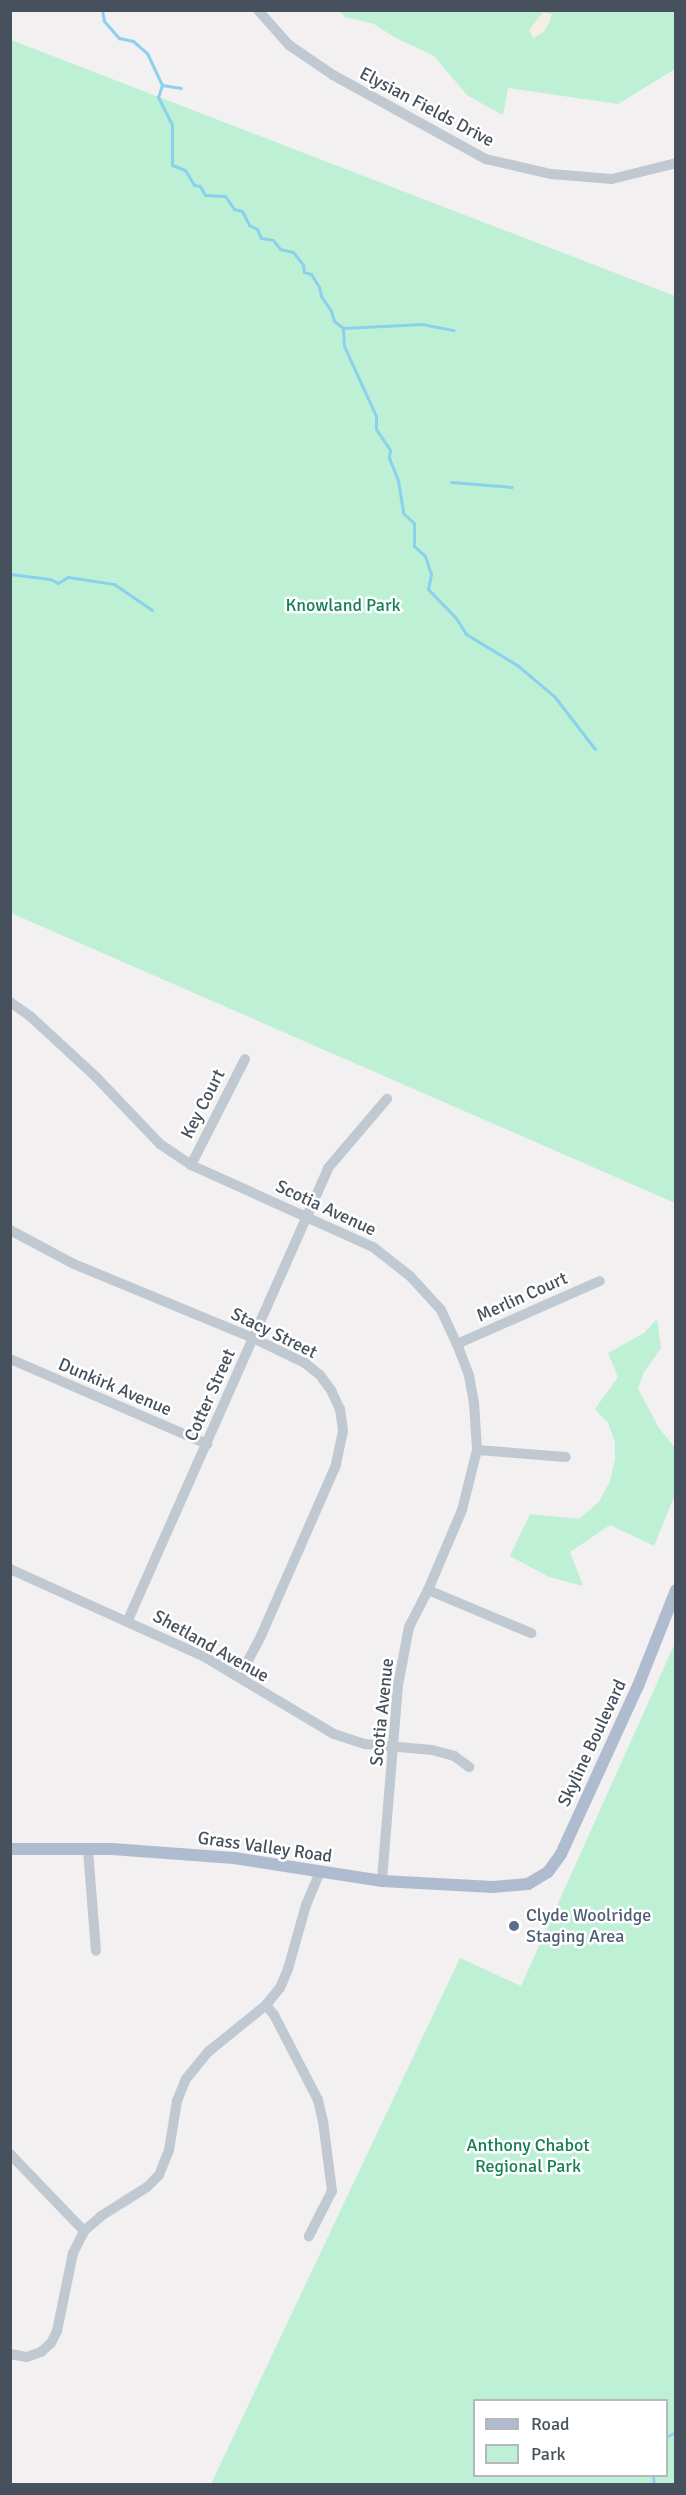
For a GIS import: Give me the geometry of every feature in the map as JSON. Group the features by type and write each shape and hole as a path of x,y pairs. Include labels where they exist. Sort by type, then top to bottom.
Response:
{"main road":[{"name":"Skyline Boulevard","path":"514,1887 538,1879 555,1864 561,1854 634,1696 675,1590"},
{"name":"Grass Valley Road","path":"10,1849 88,1850 234,1858 382,1881 514,1887"}],"street":[{"name":"Elysian Fields Drive","path":"258,10 289,45 333,75 486,159 551,174 612,179 675,163"},
{"name":"Scotia Avenue","path":"10,1002 30,1016 96,1077 160,1144 190,1165 374,1247 410,1276 441,1310 457,1344 469,1375 473,1394 477,1450 462,1510 428,1590 409,1627 398,1685 395,1746 382,1881"},
{"name":"Key Court","path":"190,1165 245,1059"},
{"name":"Cotter Street","path":"128,1620 328,1168 387,1099"},
{"name":"Stacy Street","path":"10,1230 74,1264 253,1338 305,1363 320,1375 340,1409 343,1431 336,1465 261,1636 239,1678"},
{"name":"Merlin Court","path":"457,1344 600,1281"},
{"name":"Dunkirk Avenue","path":"10,1359 207,1444"},
{"path":"477,1450 566,1457"},
{"name":"Shetland Avenue","path":"10,1569 128,1620 203,1656 334,1734 364,1744 432,1750 454,1756 469,1767"},
{"path":"428,1590 531,1633"},
{"path":"88,1850 96,1951"},
{"path":"10,2354 27,2357 41,2352 51,2343 57,2331 73,2253 84,2231 101,2216 147,2187 159,2175 169,2150 177,2101 186,2079 208,2052 266,2005 280,1988 288,1969 306,1905 320,1872"},
{"path":"266,2005 274,2015 318,2100 323,2121 332,2191 309,2236"},
{"path":"10,2154 84,2231"}],"green space":[{"path":"340,11 675,11 675,69 618,104 508,88 503,115 468,96 434,56 394,37 374,24 345,17"},
{"name":"Knowland Park","path":"11,40 675,296 675,1203 11,913"},
{"path":"657,1319 661,1348 644,1372 638,1389 659,1428 675,1448 676,1492 654,1546 610,1525 570,1552 583,1586 549,1577 510,1556 530,1514 579,1519 599,1502 610,1481 615,1459 615,1442 608,1423 595,1409 618,1377 608,1353 644,1333"},
{"name":"Anthony Chabot Regional Park","path":"675,1643 675,2484 211,2484 460,1958 521,1986"}],"sand":[{"path":"543,12 552,14 549,23 544,32 533,38 529,30"}],"waterway":[{"path":"102,10 104,21 119,38 133,41 147,53 162,85 158,97 172,124 172,165 185,170 194,185 200,186 205,195 225,196 234,209 242,211 249,225 257,229 261,238 273,240 280,249 293,252 303,265 304,272 311,274 319,287 321,296 331,311 334,321 343,328"},
{"path":"162,85 181,88"},
{"path":"343,328 422,324 453,330"},
{"path":"343,328 344,346 376,416 376,429 390,450 389,458 398,480 403,513 414,523 414,546 425,556 431,574 428,589 456,618 466,634 517,665 554,696 595,749"},
{"path":"451,482 512,487"},
{"path":"10,574 50,579 58,583 68,577 114,584 152,610"},
{"path":"668,2436 676,2432"},
{"path":"653,2477 654,2484"}],"place":[{"name":"Clyde Woolridge Staging Area","path":"514,1926"}]}
